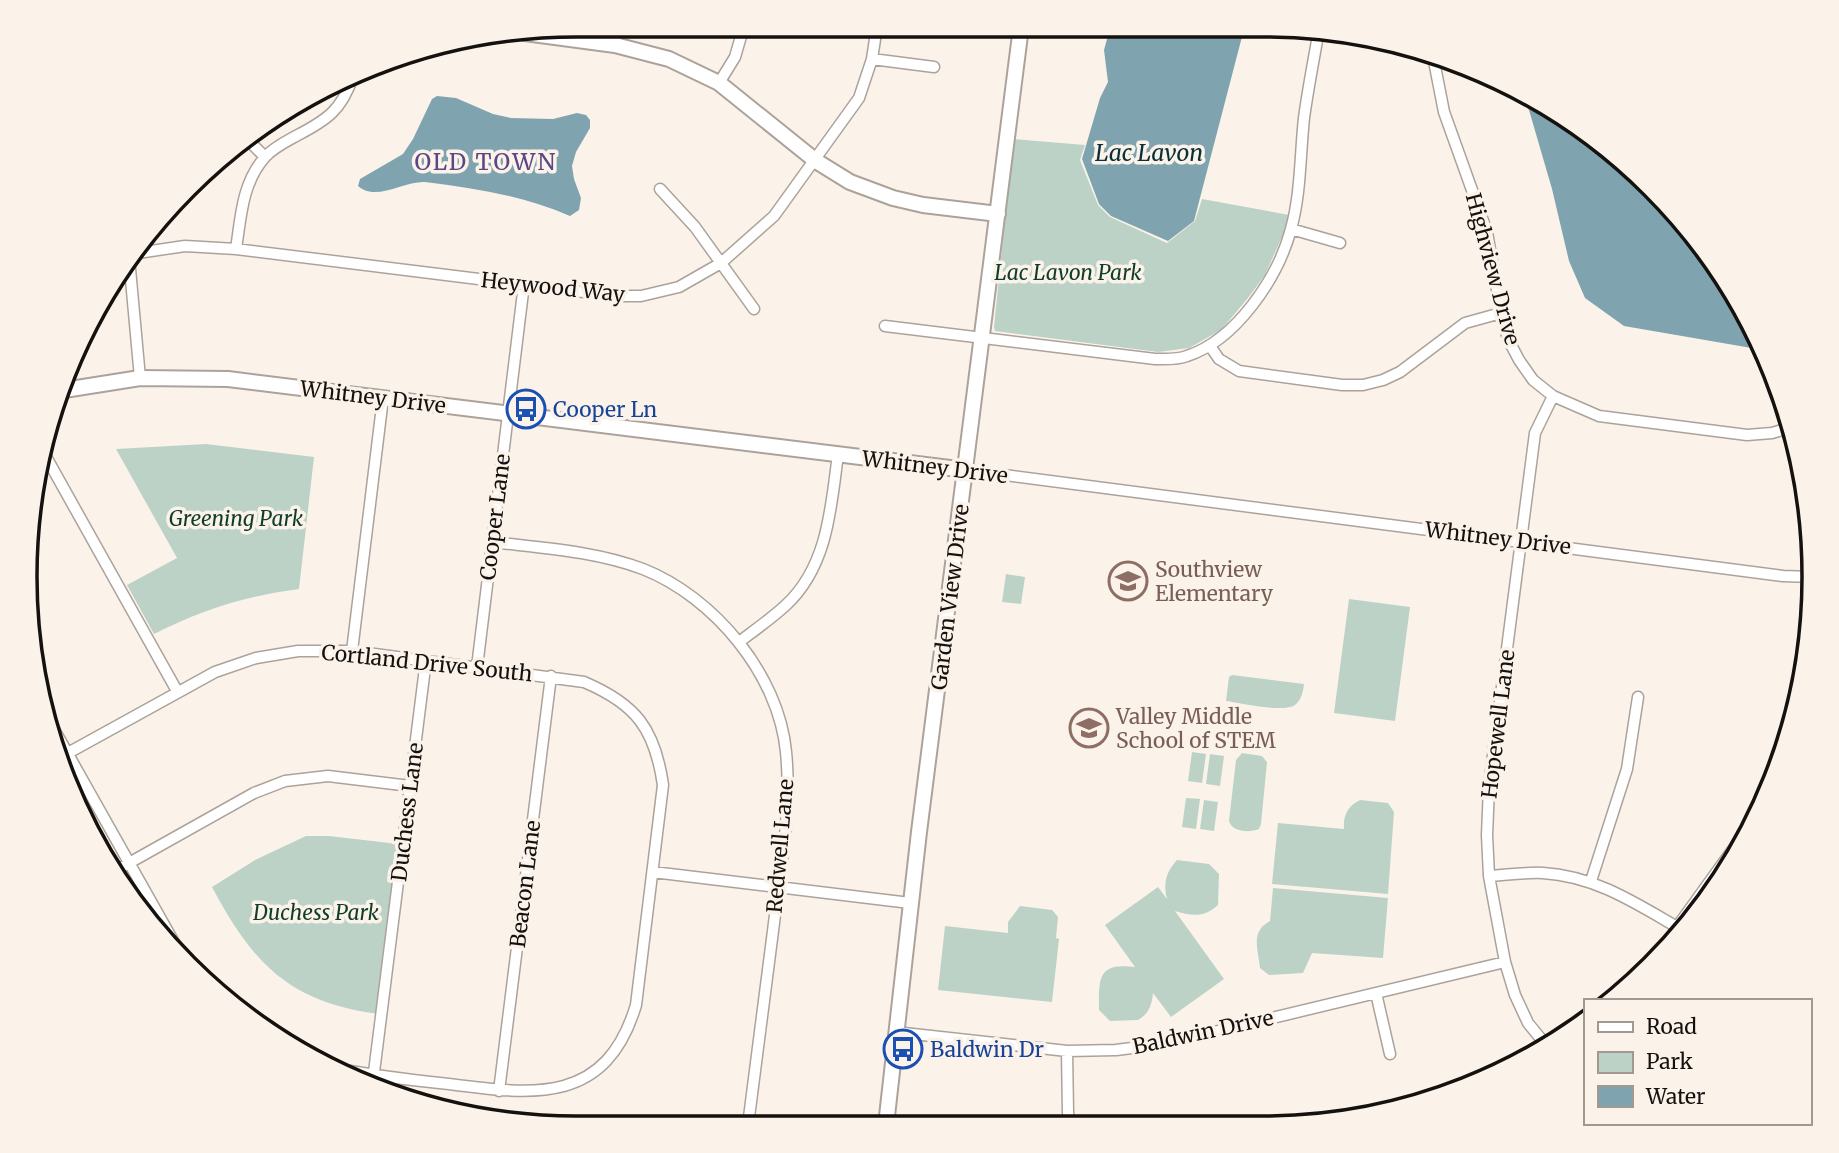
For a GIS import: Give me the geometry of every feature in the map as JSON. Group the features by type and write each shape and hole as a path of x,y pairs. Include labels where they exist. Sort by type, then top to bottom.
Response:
{"street":[{"path":"559,37 615,45 669,58 719,83 816,161 850,182 892,198 923,205 998,214"},
{"path":"615,45 616,37"},
{"path":"719,83 734,57 740,37"},
{"name":"Heywood Way","path":"144,253 185,246 236,248 616,296 640,296 679,287 721,263 774,216 859,98 872,60 875,37"},
{"name":"Garden View Drive","path":"887,1116 895,1032 1020,37"},
{"path":"885,326 1155,359 1185,357 1210,346 1233,328 1263,289 1280,260 1291,229 1304,118 1317,40"},
{"path":"872,60 934,68"},
{"name":"Highview Drive","path":"1435,65 1444,112 1487,232 1508,339 1533,380 1553,396 1599,416 1747,435 1782,430"},
{"path":"236,248 245,190 265,157 282,143 323,122 342,103 349,87"},
{"path":"253,145 265,157"},
{"path":"660,188 695,227 754,309"},
{"path":"1291,229 1340,243"},
{"path":"131,272 140,378"},
{"name":"Cooper Lane","path":"477,667 524,284"},
{"path":"1210,346 1219,359 1239,371 1342,385 1363,385 1400,372 1465,323 1501,313"},
{"name":"Whitney Drive","path":"71,389 140,378 229,379 1802,577"},
{"name":"Hopewell Lane","path":"1541,1038 1514,995 1505,962 1489,876 1487,835 1489,787 1535,432 1553,396"},
{"path":"352,651 383,398"},
{"path":"739,642 788,603 815,566 828,528 838,454"},
{"path":"49,462 177,691"},
{"name":"Redwell Lane","path":"492,542 595,555 642,569 672,583 696,599 739,642 769,691 780,722 786,751 788,809 749,1116"},
{"name":"Cortland Drive South","path":"68,753 215,671 256,658 298,651 352,651 551,676 584,682 610,693 633,711 650,736 659,759 663,785 636,1005 630,1027 618,1047 594,1072 566,1087 543,1091 499,1091 368,1074"},
{"name":"Duchess Lane","path":"374,1075 426,660"},
{"name":"Beacon Lane","path":"499,1091 551,676"},
{"path":"1591,881 1627,769 1638,697"},
{"path":"64,746 162,922"},
{"path":"122,867 254,793 285,781 328,776 410,786"},
{"path":"653,872 911,903"},
{"path":"1489,876 1543,873 1591,881 1621,894 1674,925"},
{"name":"Baldwin Drive","path":"895,1032 1067,1051 1115,1050 1164,1044 1505,962"},
{"path":"1376,993 1390,1054"},
{"path":"1067,1051 1069,1116"}],"green space":[{"name":"Lac Lavon Park","path":"1013,139 1085,145 1080,160 1098,205 1110,217 1167,243 1195,221 1202,199 1289,215 1285,230 1265,275 1248,298 1221,330 1189,348 1158,352 995,331"},
{"name":"Greening Park","path":"206,444 314,457 299,589 224,605 154,634 127,585 177,558 116,449"},
{"path":"1006,574 1025,577 1021,604 1002,602"},
{"path":"1349,599 1410,607 1395,721 1334,713"},
{"path":"1232,675 1304,684 1303,693 1295,705 1281,708 1226,701 1229,677"},
{"path":"1192,752 1206,754 1202,783 1188,781"},
{"path":"1242,753 1262,756 1267,762 1261,824 1259,829 1251,831 1241,831 1229,821 1236,760"},
{"path":"1210,754 1224,756 1220,786 1206,784"},
{"path":"1186,798 1200,799 1196,829 1182,827"},
{"path":"1204,800 1218,802 1214,831 1200,829"},
{"path":"1360,800 1388,803 1394,812 1388,894 1272,884 1278,823 1344,829 1347,812"},
{"name":"Duchess Park","path":"306,836 398,844 378,1014 320,1000 277,975 243,938 212,887 257,859"},
{"path":"1177,860 1209,864 1219,874 1218,905 1197,915 1175,911 1224,979 1171,1017 1153,993 1149,1008 1142,1018 1110,1021 1099,1010 1100,981 1107,970 1113,967 1135,967 1105,925 1158,887 1167,899 1166,878"},
{"path":"1273,888 1388,898 1383,958 1312,953 1303,973 1269,975 1260,968 1257,941 1260,930 1270,921"},
{"path":"1020,906 1052,910 1058,917 1056,938 1059,939 1052,1002 938,990 945,926 1008,933 1008,922"}],"water":[{"name":"Lac Lavon","path":"1108,37 1242,37 1194,221 1168,241 1111,216 1099,204 1082,159 1100,98 1108,82 1104,50"},
{"path":"437,96 456,98 493,114 511,118 553,119 577,113 586,115 590,120 590,128 576,152 572,166 581,198 579,210 570,216 499,194 425,182 381,192 365,190 358,186 360,179 403,154 432,99"},
{"path":"1526,105 1591,148 1644,195 1691,248 1730,307 1751,348 1624,326 1585,298 1569,261 1529,110"}],"place":[{"name":"Cooper Ln","path":"526,409"},
{"name":"Southview Elementary","path":"1128,581"},
{"name":"Valley Middle School of STEM","path":"1089,728"},
{"name":"Baldwin Dr","path":"903,1049"}],"district":[{"name":"OLD TOWN","path":"486,161"}]}
